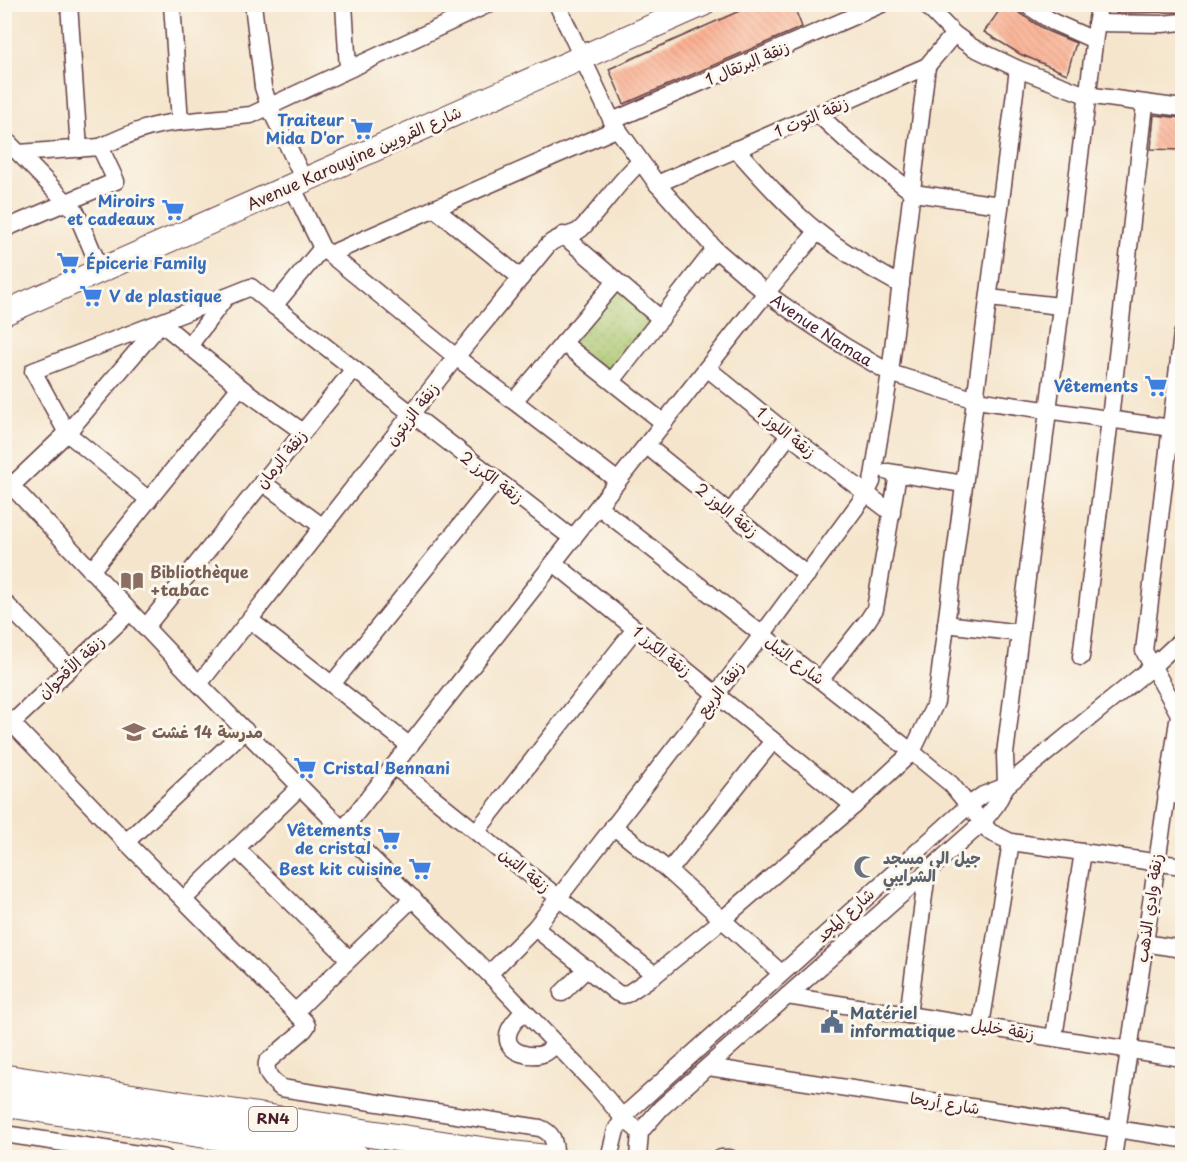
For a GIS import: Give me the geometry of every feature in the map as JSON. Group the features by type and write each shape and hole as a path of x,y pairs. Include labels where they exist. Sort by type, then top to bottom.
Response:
{"main road":[{"name":"RN4","path":"4,1078 542,1158"},
{"name":"RN4","path":"4,1103 348,1157"}],"street":[{"path":"69,4 79,148"},
{"path":"172,4 180,122"},
{"path":"253,4 263,87 326,251 456,357 618,481"},
{"path":"344,4 348,69"},
{"path":"19,153 100,147 145,127 251,115 489,4"},
{"name":"Avenue Namaa","path":"557,4 580,58 614,125 640,162 716,249 766,293 844,346 890,373 976,400 1171,428"},
{"name":"Avenue Karouyine شارع القرويين","path":"4,313 703,4"},
{"name":"زنقة البرتقال 1","path":"326,251 434,208 882,4"},
{"path":"926,4 954,34 972,47 1018,69 1086,95 1182,108"},
{"path":"1025,4 1053,22 1094,40"},
{"path":"1006,786 1005,754 1098,4"},
{"path":"1096,23 1182,22"},
{"name":"زنقة التوت 1","path":"657,184 927,66 954,34"},
{"name":"زنقة الربيع","path":"489,974 535,928 807,575 866,494 875,470 890,373 927,66"},
{"path":"535,928 623,995 655,975 723,919 854,806 912,752 936,702 1018,69"},
{"path":"1081,657 1145,104"},
{"path":"818,114 864,155 913,193 1000,205"},
{"path":"4,138 76,212 101,271"},
{"path":"4,229 116,181 100,147"},
{"path":"736,149 773,191 817,232 858,262 901,285"},
{"name":"زنقة الزيتون","path":"199,684 456,357 548,245 563,235 579,230 625,176 640,162"},
{"path":"434,208 521,278"},
{"path":"343,830 766,293 817,232"},
{"path":"563,235 661,319"},
{"path":"612,381 716,249"},
{"path":"274,306 326,251"},
{"path":"514,401 616,281"},
{"path":"148,500 67,433 33,371 251,287 354,369"},
{"path":"189,345 226,297"},
{"path":"989,298 1060,306"},
{"path":"161,323 240,387 303,432"},
{"path":"161,323 67,433 7,486 300,787 489,974 597,1087 623,1118 640,1132 638,1158"},
{"name":"زنقة وادي الذهب","path":"1113,1158 1156,861 1174,795 1181,714 1144,651 1171,428 1178,402 1182,336"},
{"path":"563,343 664,423"},
{"name":"زنقة اللوز 1","path":"707,368 789,435 892,513"},
{"name":"زنقة الكرز 2","path":"354,369 573,539"},
{"name":"زنقة الرمان","path":"145,628 354,369"},
{"path":"91,571 240,387"},
{"path":"730,513 789,435"},
{"name":"زنقة اللوز 2","path":"646,446 807,575"},
{"path":"875,470 964,484"},
{"path":"820,679 875,609 898,474"},
{"path":"333,683 497,480"},
{"path":"262,482 323,527"},
{"name":"شارع النبل","path":"599,507 912,752 951,784 990,832 1011,842"},
{"name":"زنقة الكرز 1","path":"554,563 854,806"},
{"path":"4,602 70,668"},
{"name":"زنقة الأقحوان","path":"8,719 70,668 130,612"},
{"path":"250,620 333,683 410,746"},
{"path":"946,624 1020,633"},
{"path":"477,831 635,629"},
{"path":"1006,786 1153,666 1182,639"},
{"path":"8,719 307,1026 267,1062 268,1076 281,1088 540,1128 548,1131 553,1137 556,1158"},
{"path":"126,842 245,730"},
{"path":"669,871 773,741"},
{"name":"زنقة التين","path":"394,766 655,975"},
{"name":"شارع المجد","path":"609,1158 616,1130 623,1118 968,806 983,795 1006,786"},
{"name":"شارع المجد","path":"640,1132 661,1108 982,823 996,805 1006,786"},
{"path":"184,899 300,787"},
{"path":"613,826 669,871 781,973"},
{"path":"981,1025 1011,842 1182,866"},
{"path":"236,848 349,959"},
{"path":"1054,1036 1083,852"},
{"path":"908,1015 927,873"},
{"path":"295,1012 412,898"},
{"path":"1144,944 1182,949"},
{"path":"562,993 587,969"},
{"name":"زنقة خليل","path":"787,996 1054,1036 1182,1058"},
{"path":"524,1011 508,1031 508,1040 515,1050 522,1054 542,1054 556,1044"},
{"name":"شارع أريحا","path":"708,1067 1182,1139"},
{"path":"4,1134 160,1157"},
{"path":"721,1158 730,1158"}],"green space":[{"path":"617,282 660,319 613,377 567,340"}],"building":[{"path":"755,4 793,4 802,27 624,104 609,69"},
{"path":"1004,4 1014,4 1019,13 1047,31 1076,43 1067,74 1020,54 984,32"},
{"path":"1117,4 1182,4 1182,12 1116,13"},
{"path":"1154,115 1182,118 1181,150 1151,149"}],"place":[{"name":"Traiteur Mida D'or","path":"362,129"},
{"name":"Miroirs et cadeaux","path":"173,210"},
{"name":"Épicerie Family","path":"68,263"},
{"name":"V de plastique","path":"91,296"},
{"name":"Vêtements","path":"1156,386"},
{"name":"Bibliothèque +tabac","path":"132,581"},
{"name":"مدرسة 14 غشت","path":"134,732"},
{"name":"Cristal Bennani","path":"305,768"},
{"name":"Vêtements de cristal","path":"389,839"},
{"name":"جيل الي مسجد الشرايبي","path":"865,867"},
{"name":"Best kit cuisine","path":"420,869"},
{"name":"Matériel informatique","path":"832,1022"}]}
